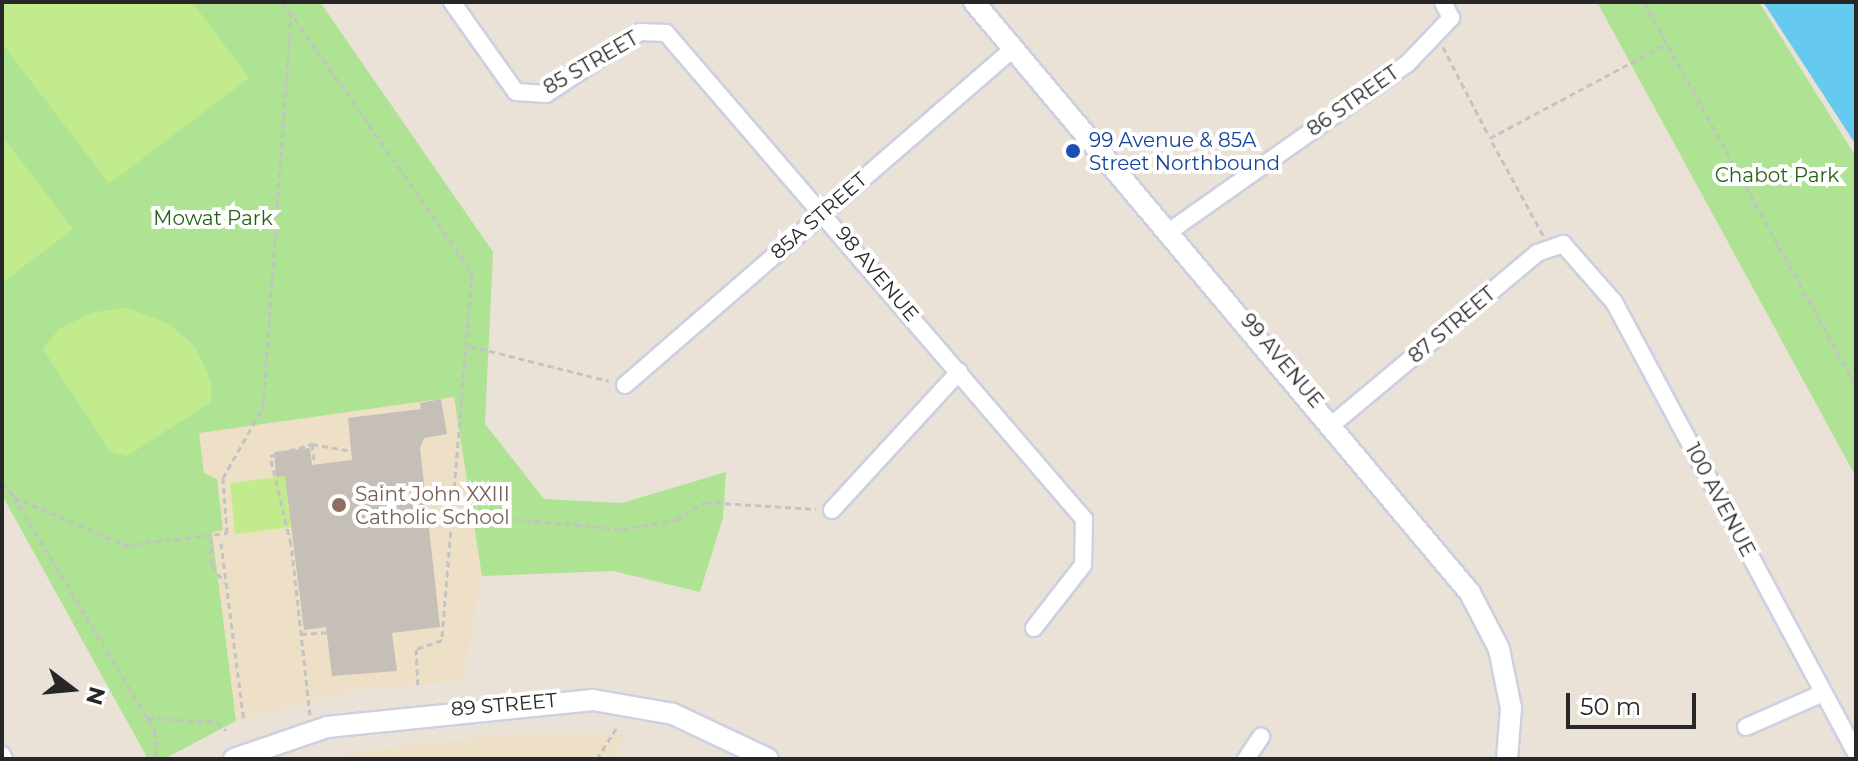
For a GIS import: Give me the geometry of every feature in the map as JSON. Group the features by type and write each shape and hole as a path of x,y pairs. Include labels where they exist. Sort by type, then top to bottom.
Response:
{"street":[{"name":"85 STREET","path":"452,2 516,92 546,94 640,32 666,33"},
{"name":"99 AVENUE","path":"974,2 1334,423 1470,593 1499,649 1511,708 1507,759"},
{"name":"86 STREET","path":"1170,231 1407,64 1451,18 1443,2"},
{"name":"98 AVENUE","path":"666,33 824,210 1084,519 1083,565 1034,628"},
{"name":"85A STREET","path":"625,385 1014,48"},
{"name":"100 AVENUE","path":"1549,245 1575,252 1614,302 1856,753"},
{"name":"87 STREET","path":"1334,423 1549,245"},
{"path":"832,510 959,372"},
{"path":"1746,727 1823,693"},
{"name":"89 STREET","path":"234,759 312,731 508,703 630,704 692,721 768,759"},
{"path":"1246,759 1261,737"}],"path":[{"path":"283,2 457,241 472,272 470,346 442,640 416,649 418,687"},
{"path":"1644,2 1856,386"},
{"path":"14,497 125,545 211,538 227,533 223,478 263,407 291,13"},
{"path":"1436,33 1549,245"},
{"path":"1490,138 1666,44"},
{"path":"470,346 625,385"},
{"path":"312,444 314,460"},
{"path":"312,731 291,544 270,456 312,444 350,451"},
{"path":"2,483 14,497 147,718 159,743 156,759"},
{"path":"455,514 622,529 676,520 705,502 832,510"},
{"path":"211,538 212,565 227,591"},
{"path":"221,543 244,722"},
{"path":"301,634 327,632"},
{"path":"597,759 630,704"},
{"path":"147,718 217,722 226,730"}],"shaded area":[{"name":"Saint John XXIII Catholic School","path":"453,393 482,576 462,682 366,688 236,721 199,433"},
{"path":"509,734 626,734 610,759 347,759 346,753"}],"green space":[{"name":"Mowat Park","path":"2,2 320,2 493,252 485,424 544,499 622,503 726,472 723,518 700,592 613,571 482,576 454,397 199,433 204,473 217,479 223,530 212,532 236,721 164,759 148,759 2,495"},
{"path":"2,2 192,2 249,78 109,184 2,43"},
{"name":"Chabot Park","path":"1597,2 1759,2 1856,157 1856,477"},
{"path":"2,136 73,229 2,283"},
{"path":"126,307 171,325 196,348 211,381 211,402 127,456 110,451 43,349 59,329 91,313"},
{"path":"285,476 291,527 235,534 230,483"}],"water":[{"path":"1763,2 1856,2 1856,145"}],"building":[{"name":"Saint John XXIII Catholic School","path":"441,399 447,434 424,438 420,448 440,627 392,633 397,671 332,676 326,627 304,630 285,476 276,477 274,452 310,448 312,465 352,460 348,418 421,409 420,403"}],"place":[{"name":"99 Avenue & 85A Street Northbound","path":"1073,151"},
{"name":"Saint John XXIII Catholic School","path":"339,505"}]}
